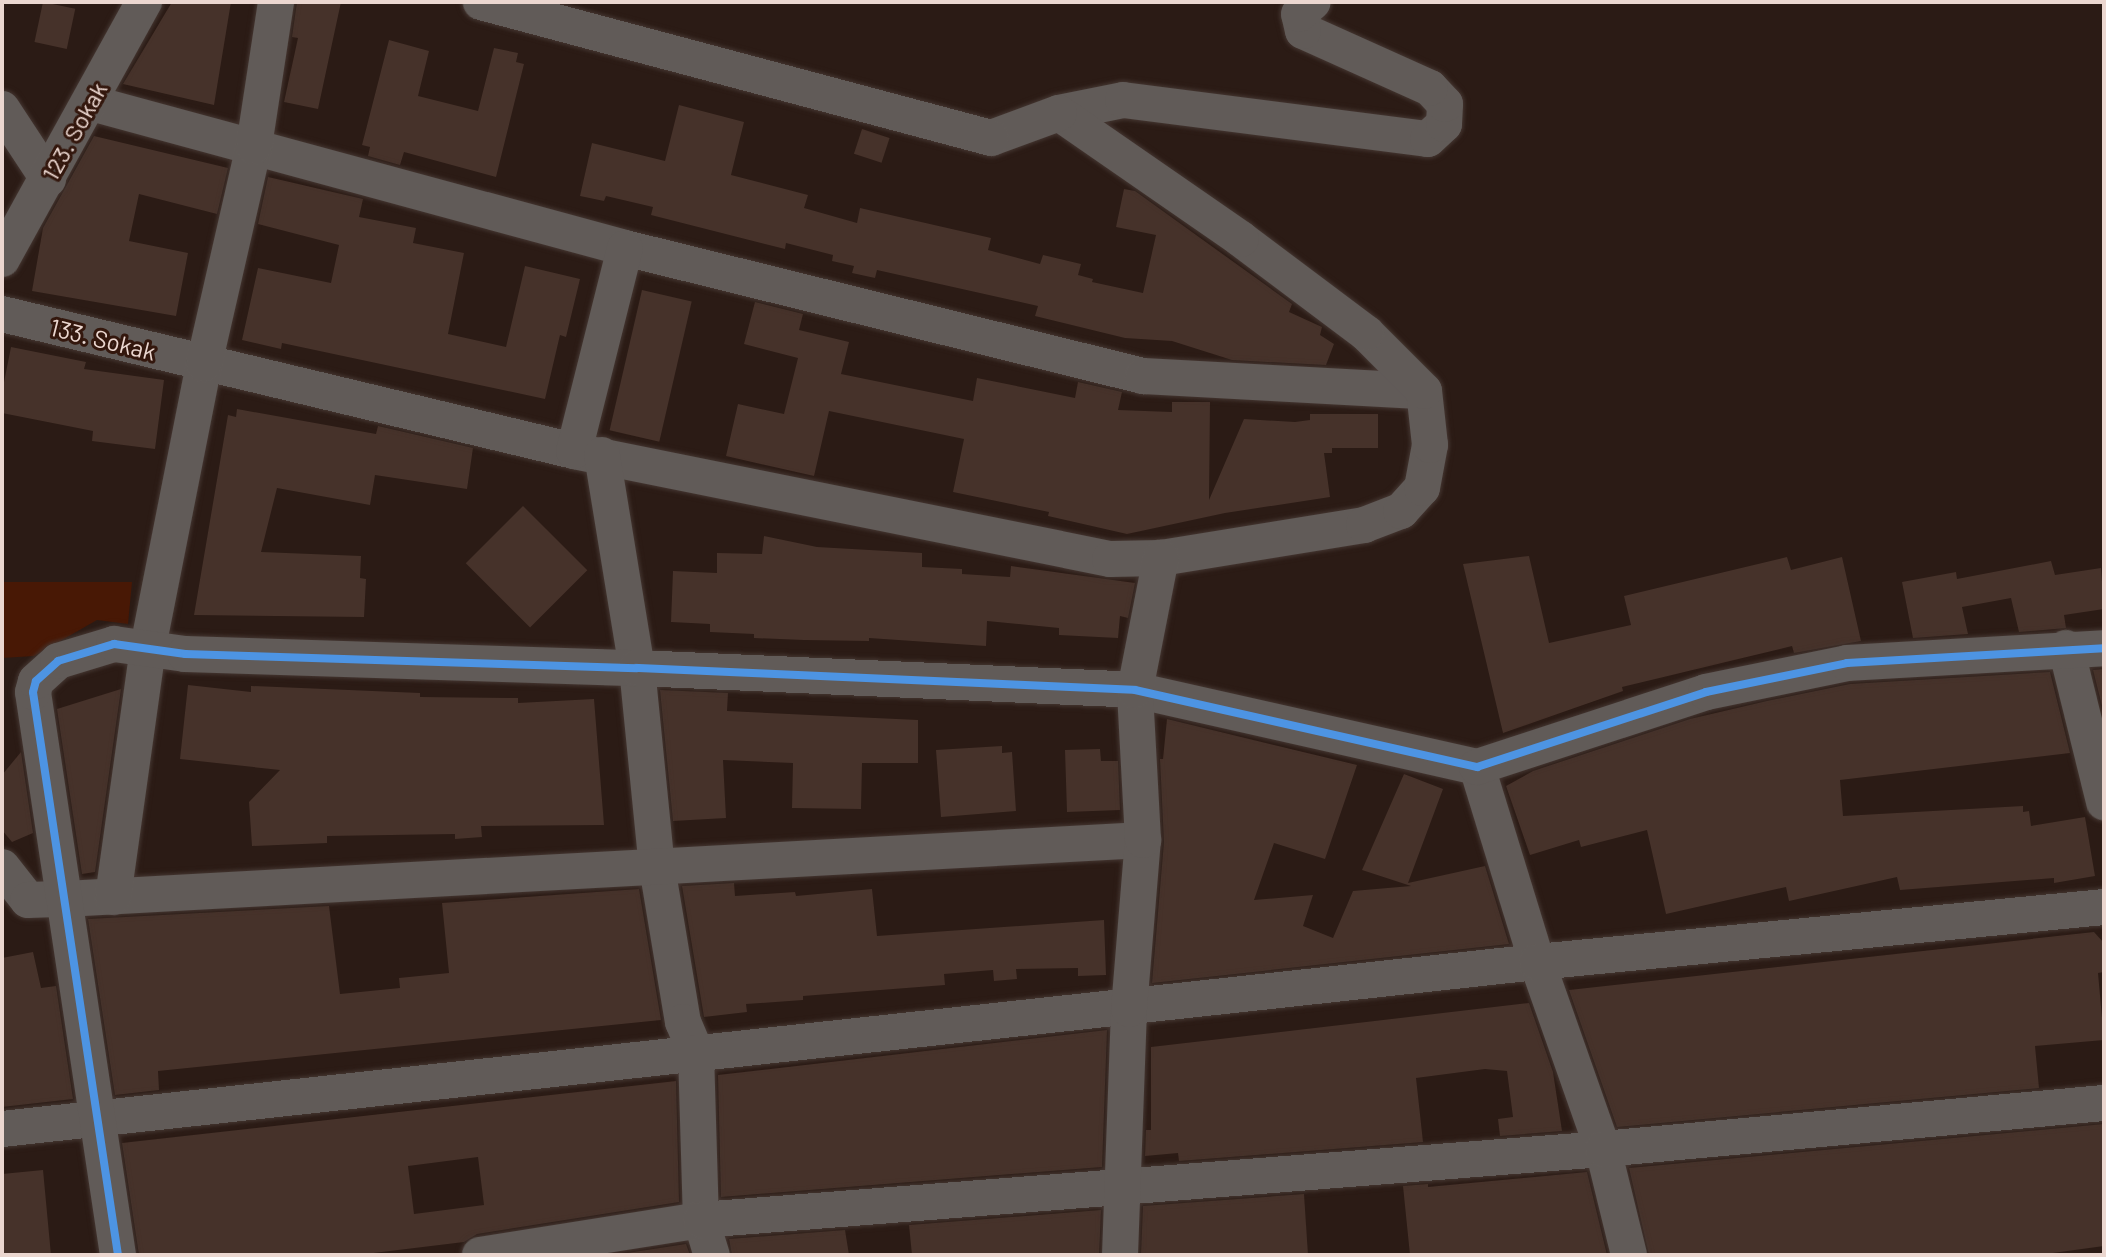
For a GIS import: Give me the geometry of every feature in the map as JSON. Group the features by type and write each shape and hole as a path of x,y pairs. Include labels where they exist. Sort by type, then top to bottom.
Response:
{"street":[{"name":"123. Sokak","path":"2,259 91,103 144,2"},
{"path":"113,897 148,647 204,364 254,146 276,2"},
{"path":"481,2 991,138 1059,113 1123,100 1428,139 1444,124 1445,104 1430,88 1303,31 1299,14 1313,2"},
{"path":"91,103 625,248 1143,376 1424,391"},
{"path":"2,109 48,179"},
{"path":"1059,113 1241,239 1366,333 1424,391"},
{"path":"625,248 588,453 637,668 657,867 683,1022 696,1053 701,1220 712,1255"},
{"name":"133. Sokak","path":"2,314 588,453 1110,559 1161,558 1364,525 1401,511 1422,488 1430,445 1424,391"},
{"path":"1120,1255 1129,1009 1143,840 1135,690 1161,558"},
{"path":"118,1255 33,692 36,681 58,661 114,644 185,654 637,668 1135,690 1477,767 1706,692 1847,663 2104,648"},
{"path":"2066,648 2104,802"},
{"path":"1477,767 1537,962 1603,1149 1629,1255"},
{"path":"2,867 28,900 1143,840"},
{"path":"2,1129 1129,1009 1537,962 2104,907"},
{"path":"480,1255 701,1220 1603,1149 2104,1103"}],"shaded area":[{"path":"2,582 132,582 128,624 97,620 34,656 2,658"}],"building":[{"path":"43,2 75,9 67,49 34,42"},
{"path":"172,2 231,2 214,105 123,84"},
{"path":"297,2 341,2 318,109 284,102 298,38 292,37"},
{"path":"389,40 429,51 418,96 478,111 494,48 518,53 516,62 524,64 496,177 404,152 400,165 368,156 370,147 362,145"},
{"path":"679,105 744,122 731,175 808,195 804,208 857,223 860,208 991,238 988,250 1040,264 1043,255 1081,264 1078,275 1093,279 1092,282 1143,293 1156,235 1116,227 1124,189 1135,191 1292,304 1289,312 1322,327 1320,335 1334,344 1326,365 1232,360 1172,341 1125,338 1035,316 1038,306 877,270 875,278 852,273 854,266 832,261 833,255 786,243 785,249 651,215 653,207 606,196 604,201 580,196 592,143 665,161"},
{"path":"862,129 890,138 882,163 854,154"},
{"path":"94,136 228,168 217,214 139,194 129,241 188,253 176,316 32,291 43,228"},
{"path":"268,177 363,199 359,217 416,228 413,243 464,253 448,334 506,347 525,266 580,279 566,337 560,335 545,399 282,343 281,349 242,340 258,268 331,283 339,245 258,224"},
{"path":"642,290 692,301 659,442 610,430"},
{"path":"755,302 803,314 799,330 849,342 841,374 973,401 977,378 1075,398 1078,382 1122,392 1118,410 1172,412 1172,402 1210,402 1209,500 1244,419 1295,422 1310,420 1310,414 1378,414 1378,448 1332,448 1332,453 1324,453 1330,497 1225,513 1127,534 1048,516 1049,512 953,492 964,439 829,411 814,476 726,456 738,404 784,414 798,358 744,344"},
{"path":"11,347 86,362 84,369 164,380 155,449 92,441 93,431 2,413 2,392"},
{"path":"237,409 376,434 378,426 473,448 467,489 375,475 370,505 277,488 261,552 361,556 360,578 366,579 364,617 194,615 228,415 236,417"},
{"path":"523,506 587,570 530,628 466,563"},
{"path":"764,536 817,547 922,553 922,567 962,569 962,574 1010,577 1011,566 1135,583 1128,618 1120,616 1118,638 1059,635 1059,628 987,621 986,646 869,638 869,641 804,640 754,638 754,634 710,632 710,624 671,622 673,571 717,573 717,553 762,554"},
{"path":"1529,556 1549,643 1631,625 1624,596 1787,557 1791,570 1842,557 1861,641 1794,653 1792,646 1622,687 1623,691 1503,733 1463,564"},
{"path":"2051,561 2055,575 2101,568 2104,609 2064,615 2066,628 2019,632 2011,598 1962,607 1968,634 1913,638 1902,582 1956,572 1957,579"},
{"path":"2104,669 2104,714 2093,670"},
{"path":"2050,672 2070,753 1840,780 1843,816 2023,806 2023,812 2029,811 2031,826 2085,817 2095,876 2054,883 2054,878 1900,890 1897,877 1789,901 1786,887 1666,914 1647,830 1581,847 1579,840 1530,855 1506,786 1533,771 1690,719 1767,701 1850,684"},
{"path":"188,685 251,692 251,686 420,693 420,697 518,698 518,703 594,699 604,825 481,826 482,837 455,839 455,834 327,836 327,843 252,846 249,802 280,770 180,759"},
{"path":"121,689 95,872 82,874 57,709"},
{"path":"660,690 728,693 727,711 918,720 918,763 862,763 861,809 792,808 793,763 723,760 726,818 673,821"},
{"path":"1167,719 1357,765 1325,859 1274,843 1254,900 1313,895 1303,926 1333,938 1353,891 1411,886 1362,870 1404,774 1443,789 1408,883 1485,866 1509,944 1152,983 1164,842 1160,759 1163,759"},
{"path":"1002,746 1002,753 1012,752 1016,811 941,817 936,750"},
{"path":"1100,749 1101,761 1118,761 1120,810 1067,812 1065,750"},
{"path":"21,752 33,833 12,842 2,830 2,775"},
{"path":"734,883 735,896 795,892 796,896 872,889 877,936 1104,920 1106,975 1078,976 1078,968 1016,969 1017,979 994,981 993,970 944,974 945,985 803,996 803,1000 746,1004 747,1012 704,1017 682,886"},
{"path":"639,889 661,1020 158,1071 159,1090 115,1095 88,919 329,906 340,994 400,988 399,978 449,973 442,903"},
{"path":"2094,932 2104,943 2104,972 2098,973 2104,1040 2035,1046 2039,1088 1617,1127 1569,990"},
{"path":"33,952 41,988 56,986 73,1099 2,1107 2,958"},
{"path":"1529,1003 1553,1072 1562,1131 1500,1136 1498,1119 1513,1117 1507,1071 1485,1069 1416,1078 1423,1142 1179,1161 1178,1153 1145,1156 1146,1130 1151,1130 1151,1047"},
{"path":"1107,1030 1102,1167 721,1197 718,1075"},
{"path":"676,1081 679,1202 477,1234 464,1242 357,1255 139,1255 122,1143","holes":["478,1157 484,1205 414,1214 408,1166"]},
{"path":"2104,1124 2104,1246 2038,1255 1649,1255 1629,1168"},
{"path":"43,1170 51,1255 2,1255 2,1174"},
{"path":"1587,1172 1607,1255 1410,1255 1403,1186 1428,1184 1428,1187"},
{"path":"1304,1194 1308,1255 1141,1255 1143,1206"},
{"path":"1101,1210 1099,1255 912,1255 909,1225"},
{"path":"845,1230 849,1255 732,1255 729,1239"},
{"path":"686,1244 690,1255 614,1255"}],"cycle path":[{"path":"118,1255 33,692 36,681 58,661 114,644 185,654 637,668 1135,690 1477,767 1706,692 1847,663 2104,648"}]}
